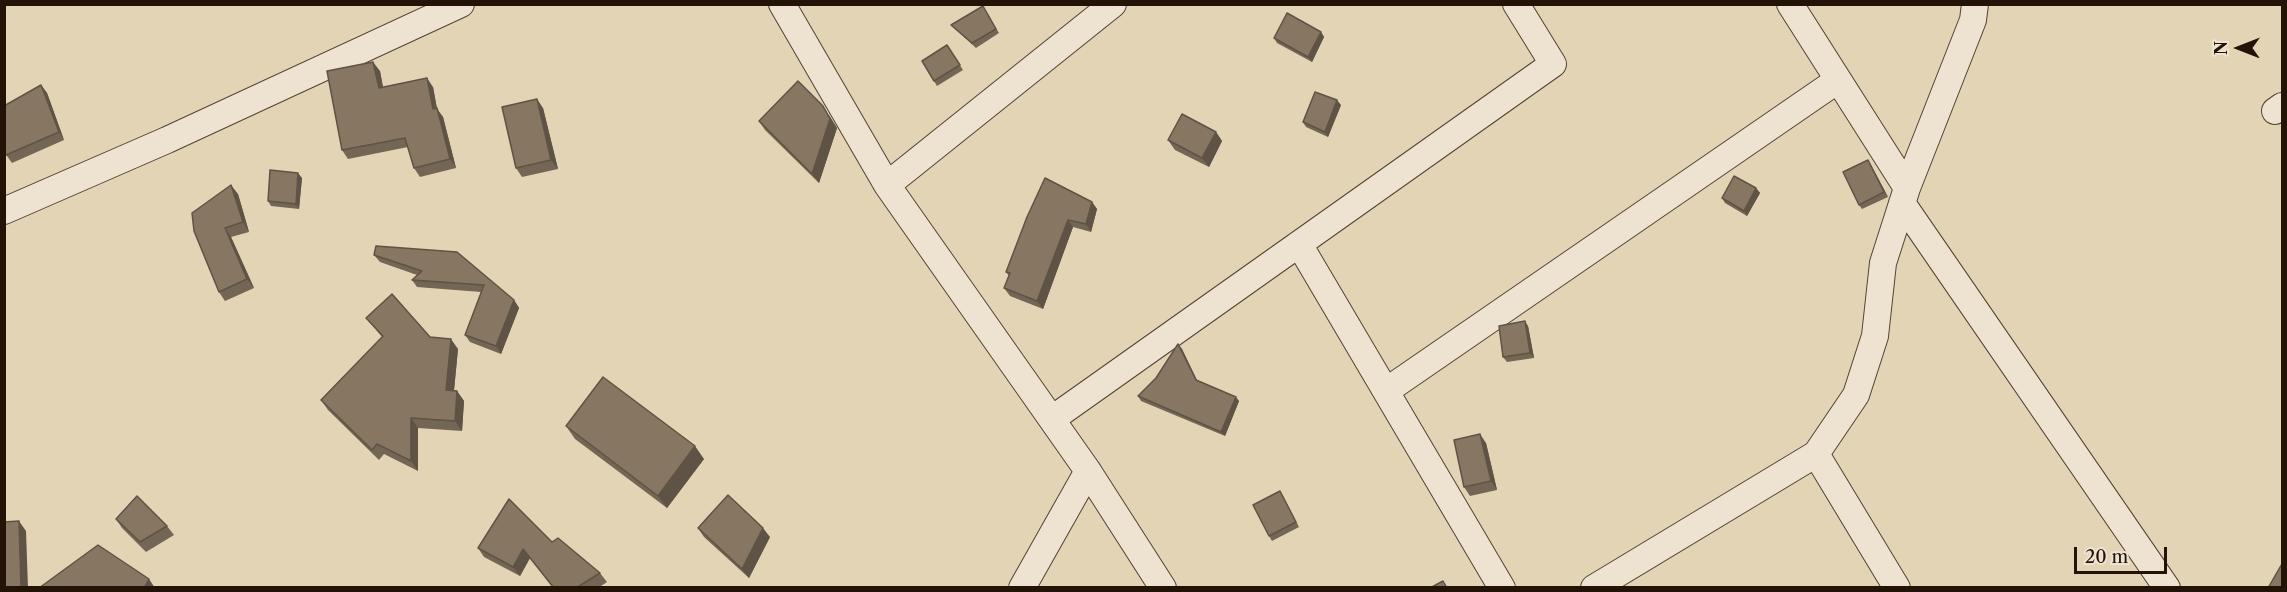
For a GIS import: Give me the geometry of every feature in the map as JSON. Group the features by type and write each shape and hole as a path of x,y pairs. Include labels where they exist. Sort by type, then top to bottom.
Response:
{"street":[{"path":"4,211 167,140 461,4"},
{"path":"783,4 887,185 1088,471 1163,588"},
{"path":"887,185 1113,4"},
{"path":"1052,419 1553,64 1516,4"},
{"path":"1790,4 1838,80 1904,196 2167,588"},
{"path":"1594,588 1816,454 1856,395 1875,336 1883,262 1904,196 1973,20 1975,4"},
{"path":"1386,391 1838,80"},
{"path":"1299,244 1502,588"},
{"path":"1816,454 1897,588"},
{"path":"1022,588 1088,471"}],"building":[{"path":"983,6 996,29 972,43 951,25"},
{"path":"1287,13 1321,32 1308,57 1274,38"},
{"path":"947,45 960,65 934,81 922,61"},
{"path":"373,62 379,88 427,78 433,109 437,108 450,159 414,168 405,138 342,150 327,71"},
{"path":"798,81 823,106 830,119 812,174 759,121"},
{"path":"41,85 59,132 6,155 4,152 4,106"},
{"path":"1315,92 1337,100 1325,132 1303,122"},
{"path":"537,99 551,160 516,168 502,107"},
{"path":"1182,114 1216,132 1202,158 1168,140"},
{"path":"1868,160 1884,192 1859,205 1843,172"},
{"path":"270,170 298,173 296,204 268,201"},
{"path":"1734,176 1756,188 1744,211 1722,198"},
{"path":"1045,178 1092,202 1086,224 1068,220 1037,301 1004,288 1010,273 1006,272"},
{"path":"231,185 243,222 225,228 247,279 219,292 194,231 192,213"},
{"path":"376,246 457,252 514,300 496,346 465,335 484,285 412,280 422,271 374,255"},
{"path":"392,294 430,337 451,339 446,390 457,391 455,421 411,418 411,461 377,444 372,450 321,400 383,336 366,318"},
{"path":"1525,321 1530,353 1503,357 1499,326"},
{"path":"1178,344 1196,380 1236,397 1221,432 1138,396 1156,378"},
{"path":"603,377 695,446 658,496 566,426"},
{"path":"1480,434 1491,481 1464,487 1454,440"},
{"path":"1280,491 1296,522 1269,536 1253,505"},
{"path":"728,495 763,528 742,569 698,528"},
{"path":"137,496 167,526 140,542 116,519"},
{"path":"509,499 552,542 558,538 600,573 576,588 554,588 523,549 513,567 478,548"},
{"path":"19,521 21,588 4,588 4,522"},
{"path":"98,545 149,579 144,588 39,588"},
{"path":"2283,562 2283,588 2268,588"},
{"path":"1443,581 1447,588 1430,588"}]}
